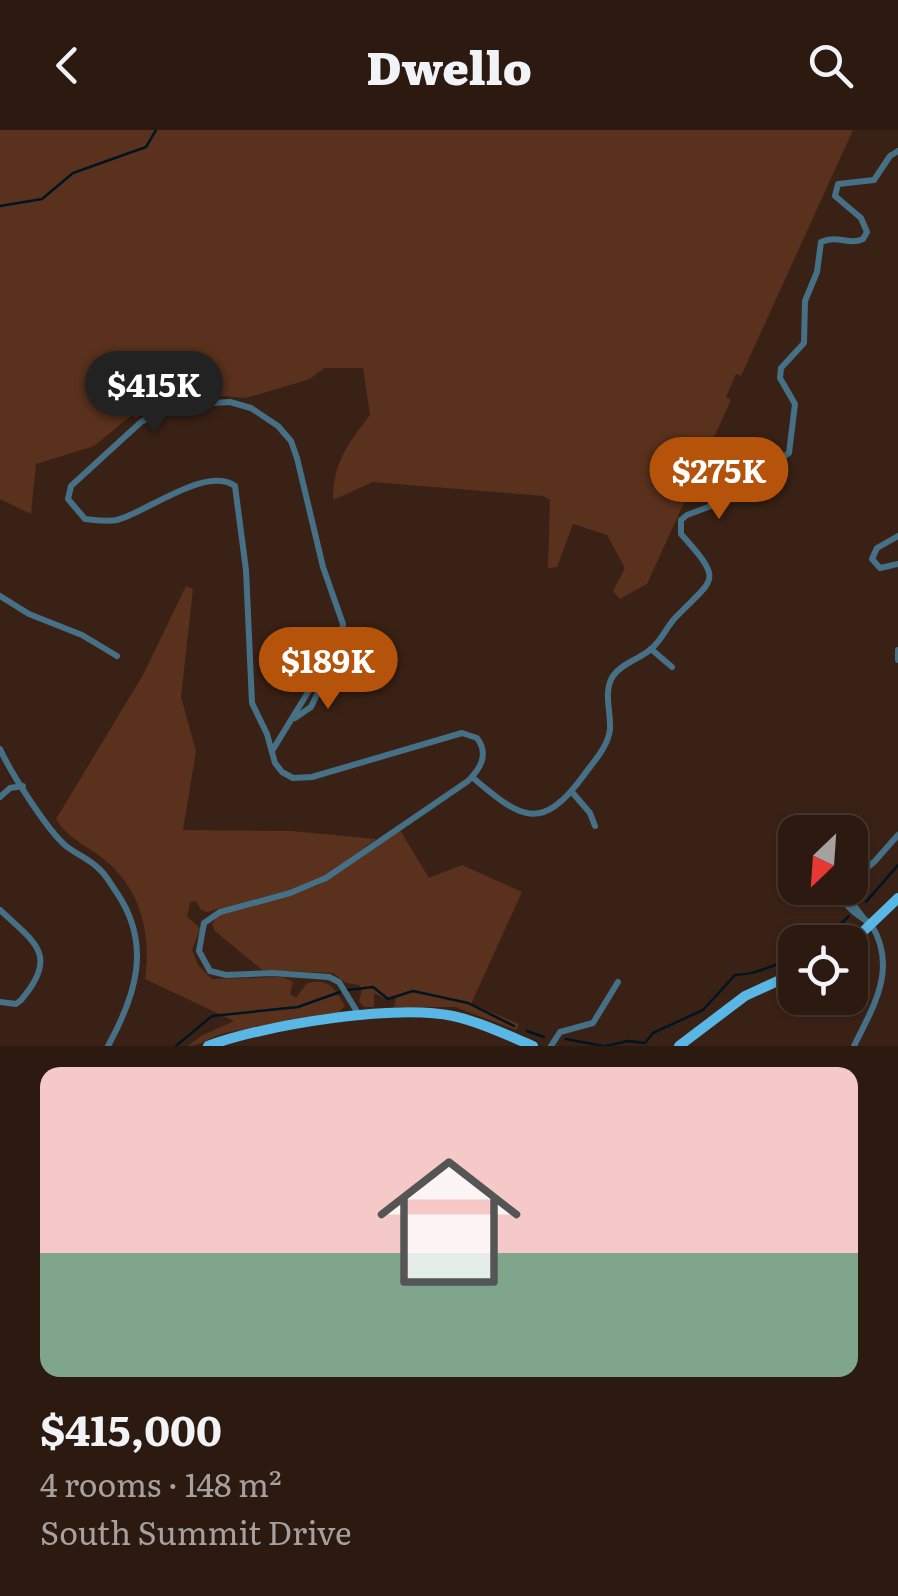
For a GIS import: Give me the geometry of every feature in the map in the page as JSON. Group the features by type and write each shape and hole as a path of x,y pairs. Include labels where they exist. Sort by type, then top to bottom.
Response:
{"main road":[{"path":"869,923 898,898"},
{"path":"679,1046 745,996 778,981"},
{"path":"208,1046 258,1030 359,1016 451,1016 532,1046"}],"street":[{"path":"472,776 507,806 524,812 548,811 572,792 606,744 610,730 608,688 612,677 652,649 710,582 707,563 681,534 681,520 719,503 727,472 738,456 773,464 789,453 795,404 780,378 782,368 804,343 806,301 817,272 821,242 834,236 856,243 867,232 862,218 836,196 838,184 874,180 898,151"},
{"path":"271,752 313,684 326,675 339,649 343,624 323,567 298,458 278,426 251,408 230,402 174,406 141,422 71,486 68,499 85,519 106,522 216,480 236,486 246,570 252,703 274,764 293,778 312,777 466,733 477,738 484,752 472,776 316,883 220,912 204,923 198,951 210,971 226,975 329,976 339,982 359,1016"},
{"path":"898,536 877,548 872,559 885,569 898,564"},
{"path":"0,596 117,656"},
{"path":"652,649 672,668"},
{"path":"898,650 898,660"},
{"path":"0,749 64,845 100,869 126,906 139,954 138,977 108,1046"},
{"path":"0,797 10,788 23,786"},
{"path":"572,792 590,812 595,826"},
{"path":"868,866 898,835"},
{"path":"854,905 891,958"},
{"path":"0,910 40,946 42,961 21,1000 16,1004 0,1002"},
{"path":"551,1046 560,1032 596,1020 618,982"},
{"path":"854,1046 893,982"}],"shaded area":[{"path":"0,130 853,130 741,376 736,374 726,397 731,400 647,584 620,599 613,591 625,568 607,535 573,524 557,567 548,568 550,500 543,496 373,482 333,500 339,464 370,415 363,368 324,368 310,379 246,398 208,395 161,402 136,418 132,415 94,446 36,464 31,514 0,499"},
{"path":"186,586 193,589 181,697 196,751 183,830 292,831 376,839 329,874 301,887 207,912 196,901 190,902 187,917 200,928 192,950 198,965 212,979 283,977 293,982 290,994 296,998 307,983 326,983 345,1006 336,1015 225,1033 188,1046 234,1021 145,979 144,926 132,893 111,866 69,835 56,819 143,675"},
{"path":"400,830 429,878 462,865 522,892 471,1004 519,1024 516,1030 455,1007 394,1007 396,998 388,1000 374,993 374,1007 364,1007 359,1001 359,985 346,983 333,973 262,970 215,931 212,924 218,915 317,886"}],"waterway":[{"path":"0,206 42,199 73,173 146,147 156,130"},
{"path":"868,900 898,865"},
{"path":"840,925 849,916"},
{"path":"606,1046 628,1041 645,1043 653,1033 703,1010 735,975 778,964"},
{"path":"348,990 373,987 388,999 413,991 468,1003 514,1026"},
{"path":"176,1046 212,1016 298,1007 340,992"},
{"path":"527,1031 544,1037"},
{"path":"566,1039 603,1046"}]}
